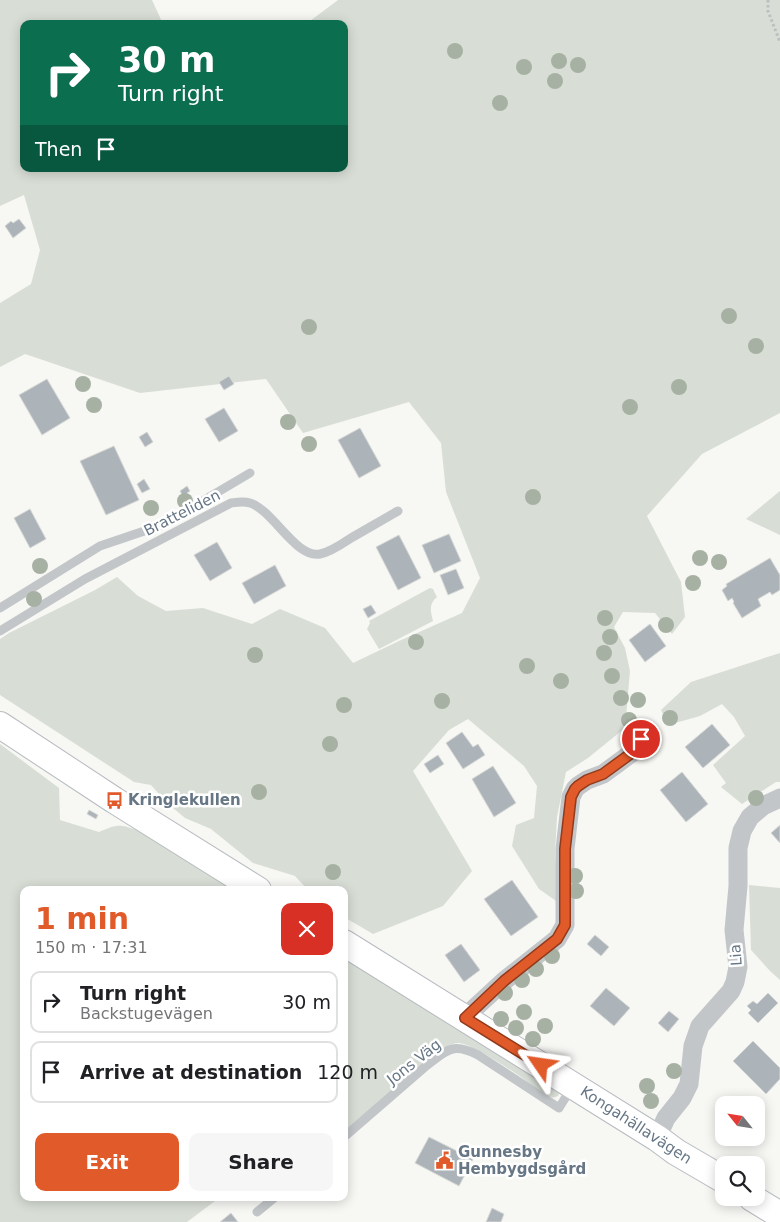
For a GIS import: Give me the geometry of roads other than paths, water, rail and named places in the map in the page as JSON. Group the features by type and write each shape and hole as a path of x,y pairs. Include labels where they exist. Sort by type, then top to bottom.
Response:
{"main road":[{"path":"0,725 114,800 252,886"},
{"name":"Kongahällavägen","path":"348,945 715,1175"},
{"path":"765,1206 780,1215"}],"street":[{"path":"465,1018 504,981 557,939 565,925 565,849 571,797 578,786 587,780 603,774 633,752 641,739"},
{"name":"Lia","path":"657,1138 666,1118 682,1098 690,1084 693,1046 700,1026 731,992 735,982 738,967 734,930 738,886 738,848 742,831 750,817 763,806 780,798"}],"lane":[{"name":"Bratteliden","path":"0,608 100,546 162,525 250,473"},
{"name":"Bratteliden","path":"0,631 85,579 231,503 253,504 278,525 295,544 313,554 320,554 333,549 398,511"},
{"name":"Jons Väg","path":"348,1134 426,1066 451,1049 465,1048 478,1055 559,1108 573,1086"},
{"path":"257,1212 270,1201"}],"place":[{"name":"Kringlekullen","path":"114,800"},
{"name":"Gunnesby Hembygdsgård","path":"444,1161"}]}
